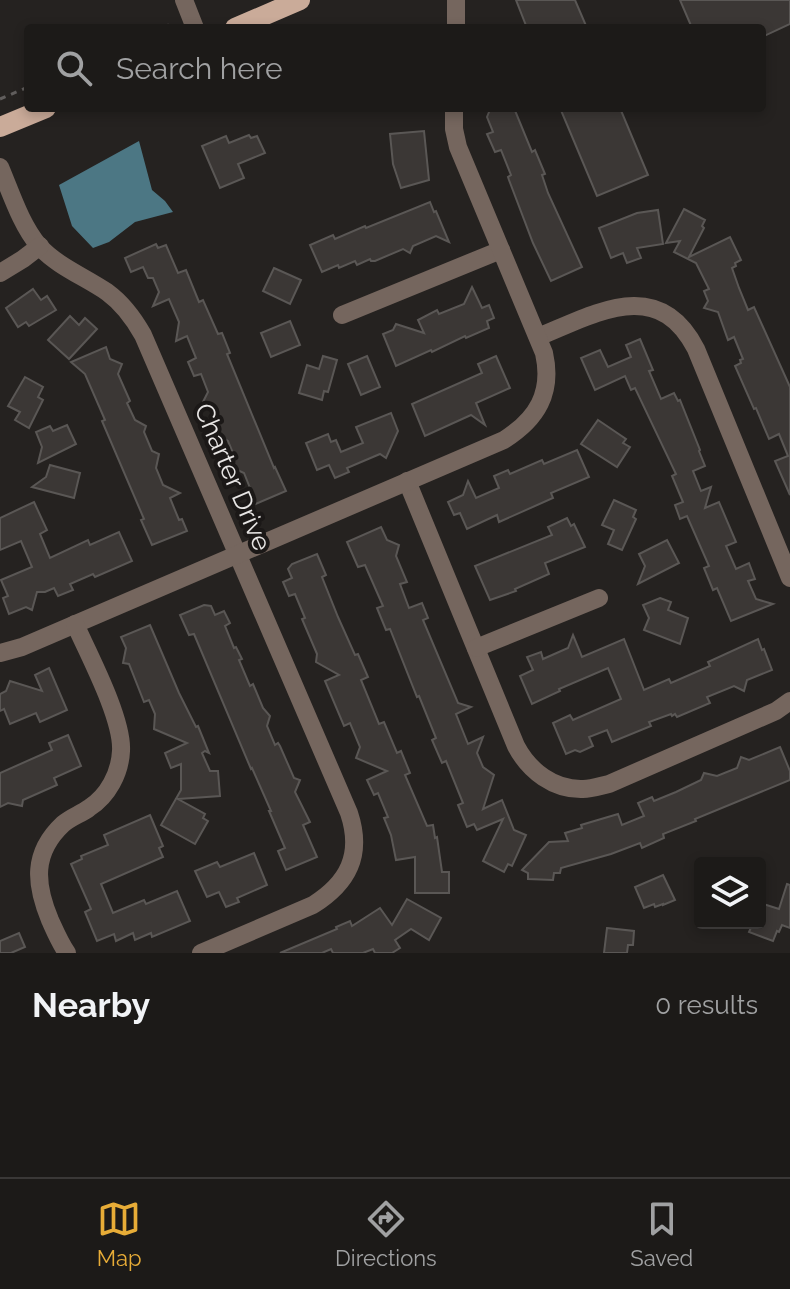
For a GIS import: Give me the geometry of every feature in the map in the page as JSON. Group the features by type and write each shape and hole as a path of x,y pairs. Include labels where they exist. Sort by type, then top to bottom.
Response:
{"main road":[{"path":"244,24 300,0"},
{"path":"0,127 36,112"}],"street":[{"path":"184,0 193,24"},
{"path":"456,0 456,24"},
{"path":"0,653 16,649 504,440 523,428 543,397 547,375 544,353 458,147 454,112"},
{"name":"Charter Drive","path":"0,167 30,234 40,246 55,260 112,296 136,323 146,341 349,813 354,832 354,851 348,872 328,895 313,905 201,953"},
{"path":"0,273 40,246"},
{"path":"342,315 501,250"},
{"path":"538,337 621,306 650,307 682,326 696,349 790,578"},
{"path":"407,481 520,754 535,772 546,779 569,788 609,784 776,711 790,701"},
{"path":"476,648 599,598"},
{"path":"67,953 42,897 39,866 44,849 61,826 91,807 107,792 117,773 121,751 117,723 75,624"}],"path":[{"path":"0,99 24,89"}],"water":[{"path":"139,141 152,190 173,212 135,222 109,242 93,248 72,226 59,185"}],"building":[{"path":"516,0 575,0 585,24 525,24"},
{"path":"680,0 790,0 790,24 766,35 766,24 690,24"},
{"path":"489,112 516,112 532,152 535,150 545,174 542,175 548,193 582,267 551,281 533,243 501,150 495,152 487,134 493,132 487,117"},
{"path":"562,112 622,112 648,175 597,196"},
{"path":"424,131 429,180 401,188 393,164 390,134"},
{"path":"249,135 251,138 257,136 265,153 238,164 244,178 220,188 202,146 226,136 229,143"},
{"path":"430,202 449,242 436,236 413,246 410,253 403,249 375,261 370,259 357,265 355,261 322,272 310,245 333,235 335,239 366,228"},
{"path":"684,209 705,220 689,257 730,237 741,260 732,268 739,288 748,310 754,307 790,387 790,495 775,461 788,456 779,434 769,439 754,409 735,366 743,359 734,337 728,340 718,312 704,308 708,301 704,291 709,289 696,263 674,252 680,241 666,243"},
{"path":"658,210 663,244 637,248 641,258 627,263 623,253 611,258 599,228 637,213"},
{"path":"156,244 158,248 166,245 178,273 186,270 199,302 203,300 218,334 222,333 230,353 227,354 286,491 253,505 244,473 231,465 233,453 228,441 217,434 220,422 213,405 203,402 208,392 201,374 194,376 188,362 196,358 187,336 176,341 179,322 169,299 153,306 159,292 153,278 148,278 143,267 131,272 125,258"},
{"path":"274,268 301,280 290,304 263,291"},
{"path":"472,287 482,308 489,305 494,318 487,321 489,328 396,366 383,334 393,330 396,324 424,333 418,320 437,310 439,314 464,304"},
{"path":"33,289 41,300 47,296 56,310 29,326 26,322 18,327 6,308"},
{"path":"70,316 79,325 85,318 97,329 69,359 48,340"},
{"path":"290,321 300,345 271,357 261,333"},
{"path":"640,339 661,399 674,393 680,400 700,450 705,466 693,471 701,491 711,487 705,508 719,502 736,542 726,546 736,569 749,563 755,579 748,581 756,599 773,604 731,621 717,588 713,590 704,568 709,566 687,516 680,519 675,505 683,502 672,476 676,474 635,388 631,390 625,376 595,390 581,358 600,350 608,367 631,357 626,345"},
{"path":"106,347 110,359 122,364 118,374 130,401 127,403 135,420 146,426 144,432 152,451 159,454 156,468 163,485 180,493 170,498 187,531 152,545 85,374 71,362"},
{"path":"323,356 337,360 328,392 324,391 322,400 299,393 307,365 319,369"},
{"path":"367,356 380,387 361,395 348,364"},
{"path":"496,356 510,388 476,403 485,425 471,415 425,436 412,404 482,373 478,364"},
{"path":"25,377 43,387 38,397 43,400 29,428 15,420 20,412 8,406"},
{"path":"391,413 398,431 386,458 380,454 347,468 349,472 335,478 329,465 317,470 306,443 328,434 331,442 336,440 341,452 363,443 356,427"},
{"path":"598,420 626,439 623,443 630,447 617,467 581,444"},
{"path":"67,425 76,444 38,463 42,447 36,432 50,426 53,431"},
{"path":"577,450 589,477 551,493 553,498 499,522 497,515 467,529 460,513 454,515 448,502 463,495 468,481 476,498 499,488 494,476 508,470 510,474 542,460 544,464"},
{"path":"50,465 80,473 74,498 32,487 46,477"},
{"path":"614,500 636,510 633,517 636,519 622,550 608,544 614,530 602,525"},
{"path":"34,502 47,530 40,534 50,558 88,540 90,545 119,532 132,561 70,584 73,590 58,596 54,588 37,592 32,610 26,607 9,614 3,598 8,596 1,580 32,567 21,541 0,550 0,518"},
{"path":"567,518 571,526 574,524 585,547 545,563 549,574 490,600 475,566 552,535 548,527"},
{"path":"381,527 387,540 399,545 396,556 407,582 400,584 409,608 422,603 428,618 423,620 458,703 471,707 456,714 468,744 483,737 477,753 483,767 494,775 483,809 502,800 514,830 526,835 512,866 508,864 504,872 483,861 503,819 477,830 474,824 467,827 458,805 463,803 446,761 442,763 432,740 436,738 419,696 390,629 386,630 377,608 383,606 365,565 358,567 347,542"},
{"path":"667,540 679,563 638,584 645,566 639,554"},
{"path":"317,554 326,575 322,577 338,617 368,677 361,680 379,724 384,722 397,753 401,751 410,773 405,775 427,826 433,825 442,872 449,872 449,893 415,893 415,857 396,860 384,818 388,817 378,793 374,795 367,780 387,771 356,758 360,747 350,723 344,726 325,681 339,675 316,662 317,654 302,619 305,618 295,594 289,596 283,582 292,578 288,569 292,564"},
{"path":"660,598 671,602 668,610 688,618 680,644 644,630 649,618 643,605"},
{"path":"204,605 211,606 215,615 224,611 230,623 225,626 242,659 239,660 250,686 253,684 263,708 270,716 267,726 275,745 278,743 280,746 294,778 300,780 295,792 310,822 303,825 317,857 286,870 278,851 285,848 271,811 194,634 189,635 180,615"},
{"path":"150,625 179,693 198,726 209,753 202,753 210,771 218,771 220,796 178,799 205,814 203,818 208,821 195,844 161,825 181,790 181,764 171,768 165,753 187,743 154,729 155,714 149,700 144,702 129,664 123,663 126,648 121,637"},
{"path":"573,635 582,657 624,639 644,690 669,679 671,683 710,666 708,662 758,639 772,670 747,680 744,691 734,686 707,697 710,703 677,717 671,714 649,722 651,726 612,742 607,730 589,737 593,746 566,754 553,723 570,715 573,720 621,699 608,668 532,704 520,676 533,670 527,657 541,652 543,659 568,648"},
{"path":"49,668 67,710 40,722 36,713 10,724 4,709 0,711 0,694 6,691 10,681 42,691 35,675"},
{"path":"68,735 81,766 54,778 57,785 23,800 22,806 8,803 0,807 0,773 52,750 49,743"},
{"path":"780,747 790,771 790,780 695,819 642,848 640,843 561,868 560,873 554,873 553,880 528,879 528,873 522,870 549,842 568,841 565,833 582,828 581,825 618,814 622,825 644,816 638,803 652,797 654,801 676,792 701,780 704,773 717,776 737,768 741,757 749,760"},
{"path":"150,815 163,846 159,848 163,857 101,884 113,913 177,891 190,921 152,937 151,933 135,940 133,933 116,941 114,934 97,941 85,912 91,909 71,864 82,859 81,856 108,845 104,835"},
{"path":"254,853 267,885 237,898 239,902 226,907 219,892 207,897 195,871 217,862 220,867"},
{"path":"663,875 675,900 644,908 635,887"},
{"path":"787,884 790,885 790,928 782,925 773,941 749,932 750,929 766,929 766,905 779,909"},
{"path":"407,899 441,918 429,940 411,929 395,940 400,948 392,953 375,953 373,949 363,953 333,953 331,949 322,953 280,953 350,921 352,926 380,908 392,925"},
{"path":"607,928 634,931 633,945 628,945 627,953 604,953"},
{"path":"19,933 25,947 11,953 0,953 0,941"}]}
